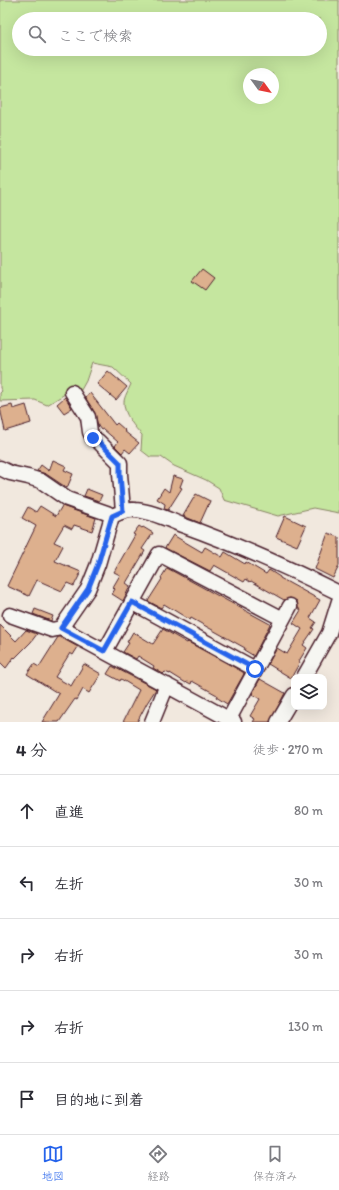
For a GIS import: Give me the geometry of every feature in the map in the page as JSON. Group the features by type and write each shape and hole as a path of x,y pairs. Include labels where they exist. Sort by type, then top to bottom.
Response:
{"street":[{"path":"61,628 88,589 118,514 120,474 120,463 93,438 90,432 88,417 72,392"},
{"path":"0,468 10,473 41,481 67,499 107,513 118,514 135,510 150,513 197,530 309,578 339,594"},
{"path":"104,651 159,554 283,619"},
{"path":"306,674 334,635 339,601"},
{"path":"132,602 255,669"},
{"path":"10,615 52,630 61,628 232,720 255,669 290,606"},
{"path":"152,722 167,685"},
{"path":"278,722 291,700"}],"green space":[{"path":"0,0 339,0 339,513 313,508 278,516 224,500 219,488 206,480 174,466 161,457 150,457 141,450 142,435 125,411 124,402 131,384 113,367 92,363 86,381 77,397 65,394 47,405 35,400 0,401 0,393 2,391 0,388"}],"building":[{"path":"202,269 214,278 205,290 192,281"},
{"path":"108,371 127,387 116,400 97,384"},
{"path":"90,393 115,425 117,423 125,430 124,431 139,443 130,453 125,449 122,453 115,446 118,442 103,429 101,430 98,426 95,413 85,397"},
{"path":"65,397 72,408 64,413 57,404"},
{"path":"12,405 13,409 26,405 31,423 5,431 0,408"},
{"path":"53,460 66,466 64,470 73,474 67,488 46,474 37,471 41,465 49,471"},
{"path":"173,476 183,479 180,487 182,488 168,510 164,509 165,504 157,499 164,488 169,492"},
{"path":"87,489 102,495 99,501 84,496"},
{"path":"196,494 210,501 200,523 183,516"},
{"path":"40,506 56,516 62,506 96,518 92,531 74,525 72,529 64,525 54,542 63,546 55,561 81,572 74,586 67,583 62,591 37,580 29,596 7,586 36,526 22,518 28,507 36,512"},
{"path":"285,516 306,526 297,546 276,537"},
{"path":"139,526 153,533 142,549 145,551 126,583 130,586 123,601 112,594 115,589 113,587 120,575 114,572 135,535 133,534"},
{"path":"328,533 339,537 339,566 333,578 315,569"},
{"path":"173,535 202,552 205,547 222,557 225,552 266,574 269,570 280,578 320,600 310,618 316,622 312,628 314,629 303,645 307,648 293,674 291,674 291,678 268,664 277,648 287,654 302,629 293,623 301,610 298,608 297,601 290,598 284,600 251,581 250,582 246,579 244,582 214,565 210,571 165,548"},
{"path":"167,568 270,624 254,656 244,650 245,648 191,618 190,620 164,604 161,608 148,601"},
{"path":"35,609 53,616 51,621 33,614"},
{"path":"0,625 16,641 26,630 37,634 15,658 14,657 6,668 0,662"},
{"path":"163,629 243,672 244,674 227,704 216,697 217,695 192,681 191,684 186,683 170,673 165,672 163,674 153,668 154,666 138,656 136,659 123,652 129,643 127,642 133,632 153,644"},
{"path":"58,637 78,647 73,655 70,653 55,677 71,686 84,664 101,674 89,693 83,689 77,700 75,699 59,722 42,722 59,694 27,674 34,664 39,667"},
{"path":"112,666 156,689 137,722 123,722 139,690 121,679 120,681 107,674"},
{"path":"260,679 285,693 270,722 253,722 255,719 250,716 260,699 252,694"}],"route":[{"path":"93,438 120,463 123,511 112,516 98,564 88,589 61,628 104,651 132,602 255,669"}]}
